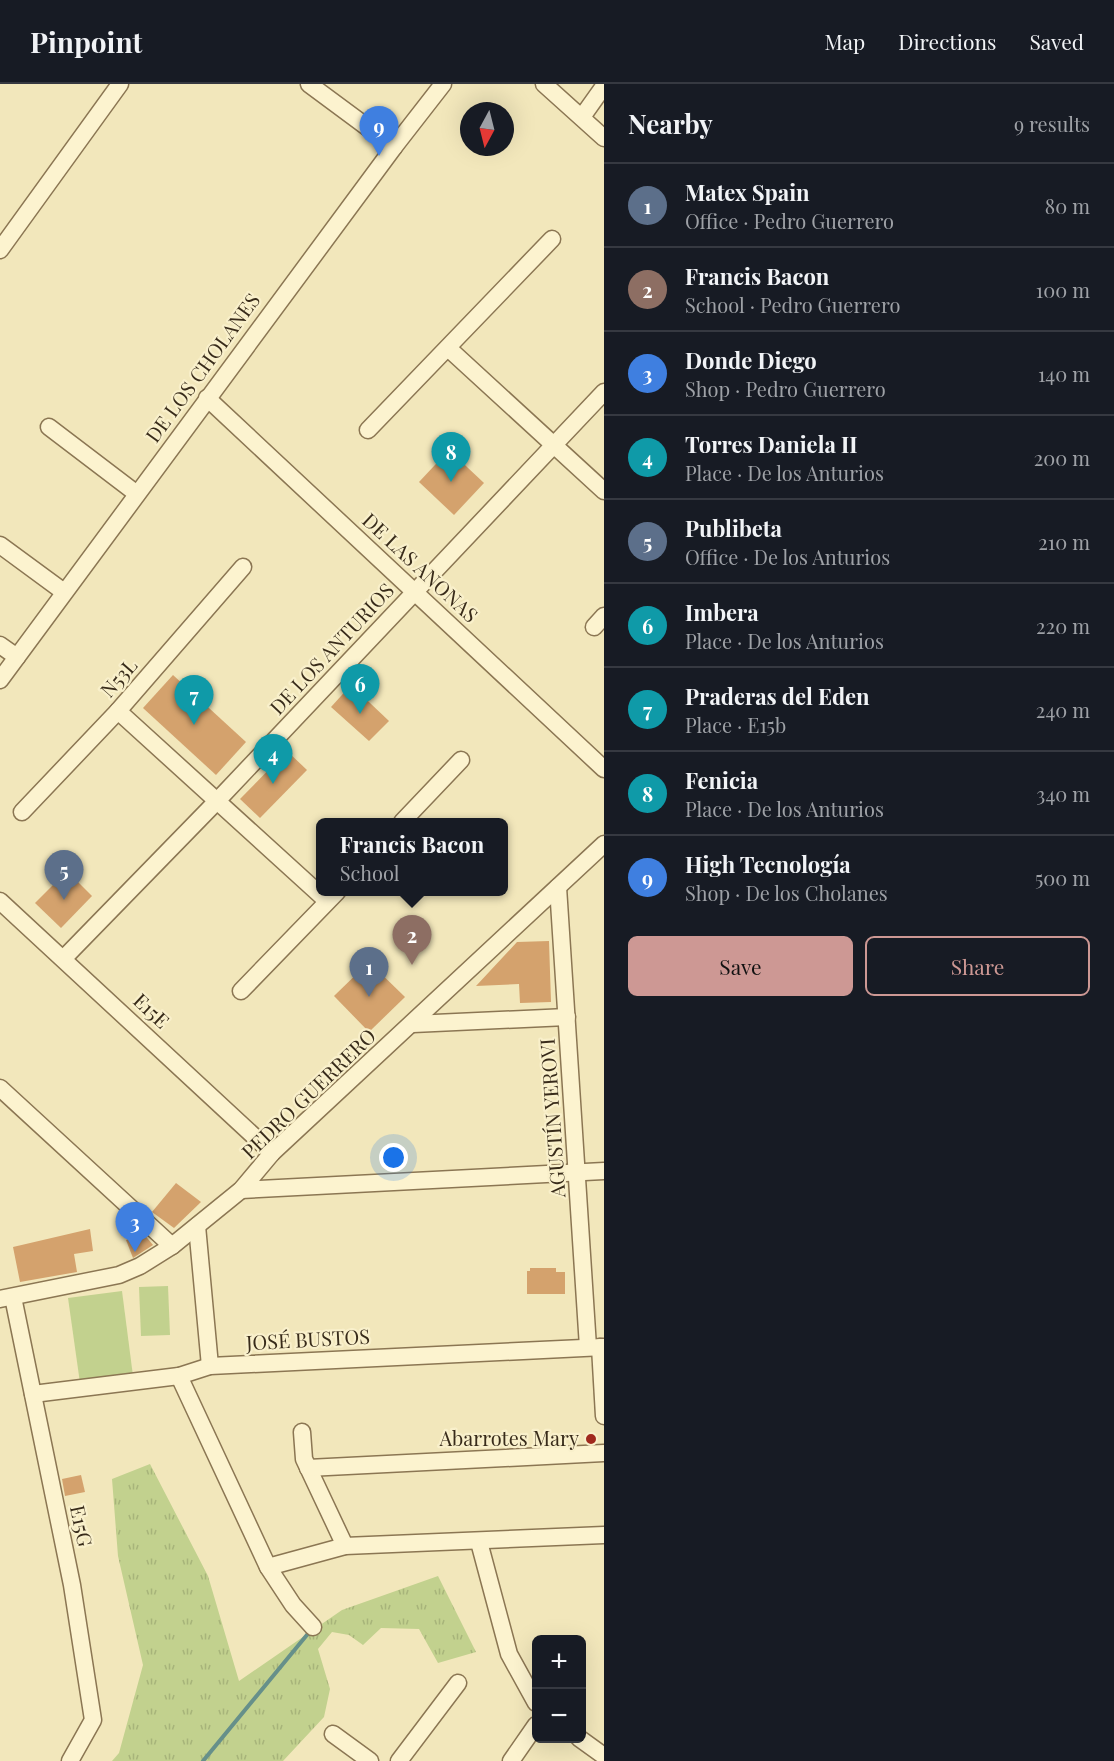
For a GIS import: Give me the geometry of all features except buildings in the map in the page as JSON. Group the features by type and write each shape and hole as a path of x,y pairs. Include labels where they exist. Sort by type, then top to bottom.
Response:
{"street":[{"path":"0,250 120,84"},
{"path":"309,84 394,147"},
{"name":"DE LOS CHOLANES","path":"0,680 207,398 443,84"},
{"path":"544,84 604,138"},
{"path":"582,117 604,86"},
{"path":"368,430 552,239"},
{"path":"448,348 604,491"},
{"name":"DE LOS ANTURIOS","path":"64,958 217,801 604,392"},
{"name":"DE LAS ANONAS","path":"207,398 604,769"},
{"path":"49,427 137,494"},
{"path":"0,545 64,592"},
{"name":"N53L","path":"22,813 118,711 243,567"},
{"path":"0,645 17,657"},
{"path":"118,711 217,801 316,883"},
{"path":"406,818 461,760"},
{"name":"PEDRO GUERRERO","path":"7,1298 119,1275 140,1266 172,1246 241,1190 272,1153 604,844"},
{"name":"AGUSTÍN YEROVI","path":"558,887 577,1172 604,1416"},
{"path":"241,991 332,896"},
{"name":"E15E","path":"1,905 64,958 272,1153"},
{"path":"413,1024 567,1017"},
{"path":"0,1088 172,1246"},
{"path":"241,1190 604,1171"},
{"path":"197,1226 210,1366"},
{"name":"E15G","path":"7,1298 33,1394 72,1585 93,1720 70,1761"},
{"name":"JOSÉ BUSTOS","path":"33,1394 179,1376 210,1366 598,1347"},
{"path":"179,1376 268,1567 293,1605 313,1627"},
{"path":"302,1432 303,1459 345,1546"},
{"path":"308,1468 604,1453"},
{"path":"268,1567 345,1546 599,1536"},
{"path":"479,1542 509,1654 532,1694"},
{"path":"399,1761 458,1683"},
{"path":"511,1761 532,1732"},
{"path":"333,1734 370,1761"},
{"path":"586,1743 604,1756"}],"green space":[{"path":"168,1286 170,1335 141,1336 139,1287"},
{"path":"122,1291 133,1376 80,1383 68,1298"},
{"path":"150,1464 208,1576 239,1681 342,1610 438,1576 476,1652 438,1663 419,1629 381,1628 363,1645 349,1635 332,1632 318,1649 330,1689 324,1717 283,1761 112,1761 119,1753 143,1665 118,1556 112,1479"}],"waterway":[{"path":"203,1761 311,1630"}],"place":[{"name":"High Tecnología","path":"379,156"},
{"name":"Fenicia","path":"451,482"},
{"name":"Imbera","path":"360,714"},
{"name":"Praderas del Eden","path":"194,725"},
{"name":"Torres Daniela II","path":"273,784"},
{"name":"Publibeta","path":"64,900"},
{"name":"Francis Bacon","path":"412,965"},
{"name":"Matex Spain","path":"369,997"},
{"name":"Donde Diego","path":"135,1252"},
{"name":"Abarrotes Mary","path":"591,1439"}]}
